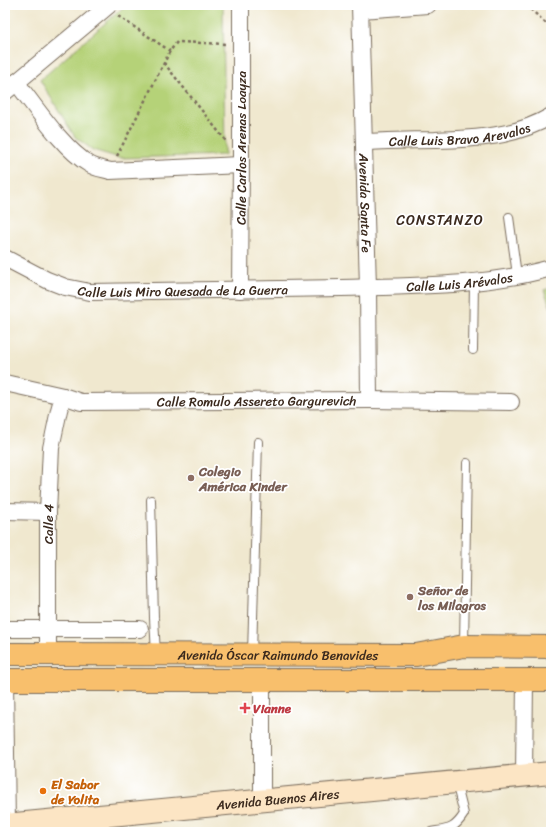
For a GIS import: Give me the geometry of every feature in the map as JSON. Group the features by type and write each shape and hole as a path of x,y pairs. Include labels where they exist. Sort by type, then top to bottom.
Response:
{"main road":[{"name":"Avenida Óscar Raimundo Benavides","path":"5,654 416,655 464,646 551,647"},
{"path":"141,680 148,655"},
{"path":"525,680 551,662"},
{"name":"Avenida Óscar Raimundo Benavides","path":"5,680 551,680"},
{"name":"Avenida Buenos Aires","path":"6,825 551,773"}],"street":[{"name":"Calle Carlos Arenas Loayza","path":"240,5 240,290"},
{"path":"361,7 428,5"},
{"path":"108,6 11,87 75,155 90,165 110,171 241,162"},
{"name":"Avenida Santa Fe","path":"361,7 368,287 369,400"},
{"name":"Calle Luis Bravo Arevalos","path":"364,142 470,139 526,128 550,120"},
{"name":"Calle Luis Miro Quesada de La Guerra","path":"5,258 47,280 65,287 90,292 368,287"},
{"name":"Calle Luis Arévalos","path":"368,287 474,283 551,268"},
{"name":"Calle Romulo Assereto Gargurevich","path":"5,383 63,396 81,402 369,400 511,402"},
{"name":"Calle 4","path":"48,654 48,512 50,448 63,396"},
{"path":"5,511 48,512"},
{"path":"5,629 140,629"},
{"path":"262,679 262,800"},
{"path":"5,680 6,825"},
{"path":"524,776 525,680"}],"lane":[{"path":"509,217 517,275"},
{"path":"473,350 474,283"},
{"path":"252,654 258,442"},
{"path":"464,646 466,463"},
{"path":"148,655 154,618 151,500"},
{"path":"431,832 447,829 458,824 464,814 456,782"}],"path":[{"path":"526,5 551,28"},
{"path":"108,6 170,51"},
{"path":"110,171 170,51 177,42 240,44"},
{"path":"164,63 241,162"}],"green space":[{"path":"126,5 223,5 225,155 120,158 93,150 75,137 40,80"},
{"path":"551,288 551,308 544,290"}],"place":[{"name":"Colegio América Kinder","path":"191,478"},
{"name":"Señor de los Milagros","path":"410,597"},
{"name":"Vianne","path":"245,708"},
{"name":"El Sabor de Yolita","path":"43,791"}],"district":[{"name":"CONSTANZO","path":"440,220"}]}
